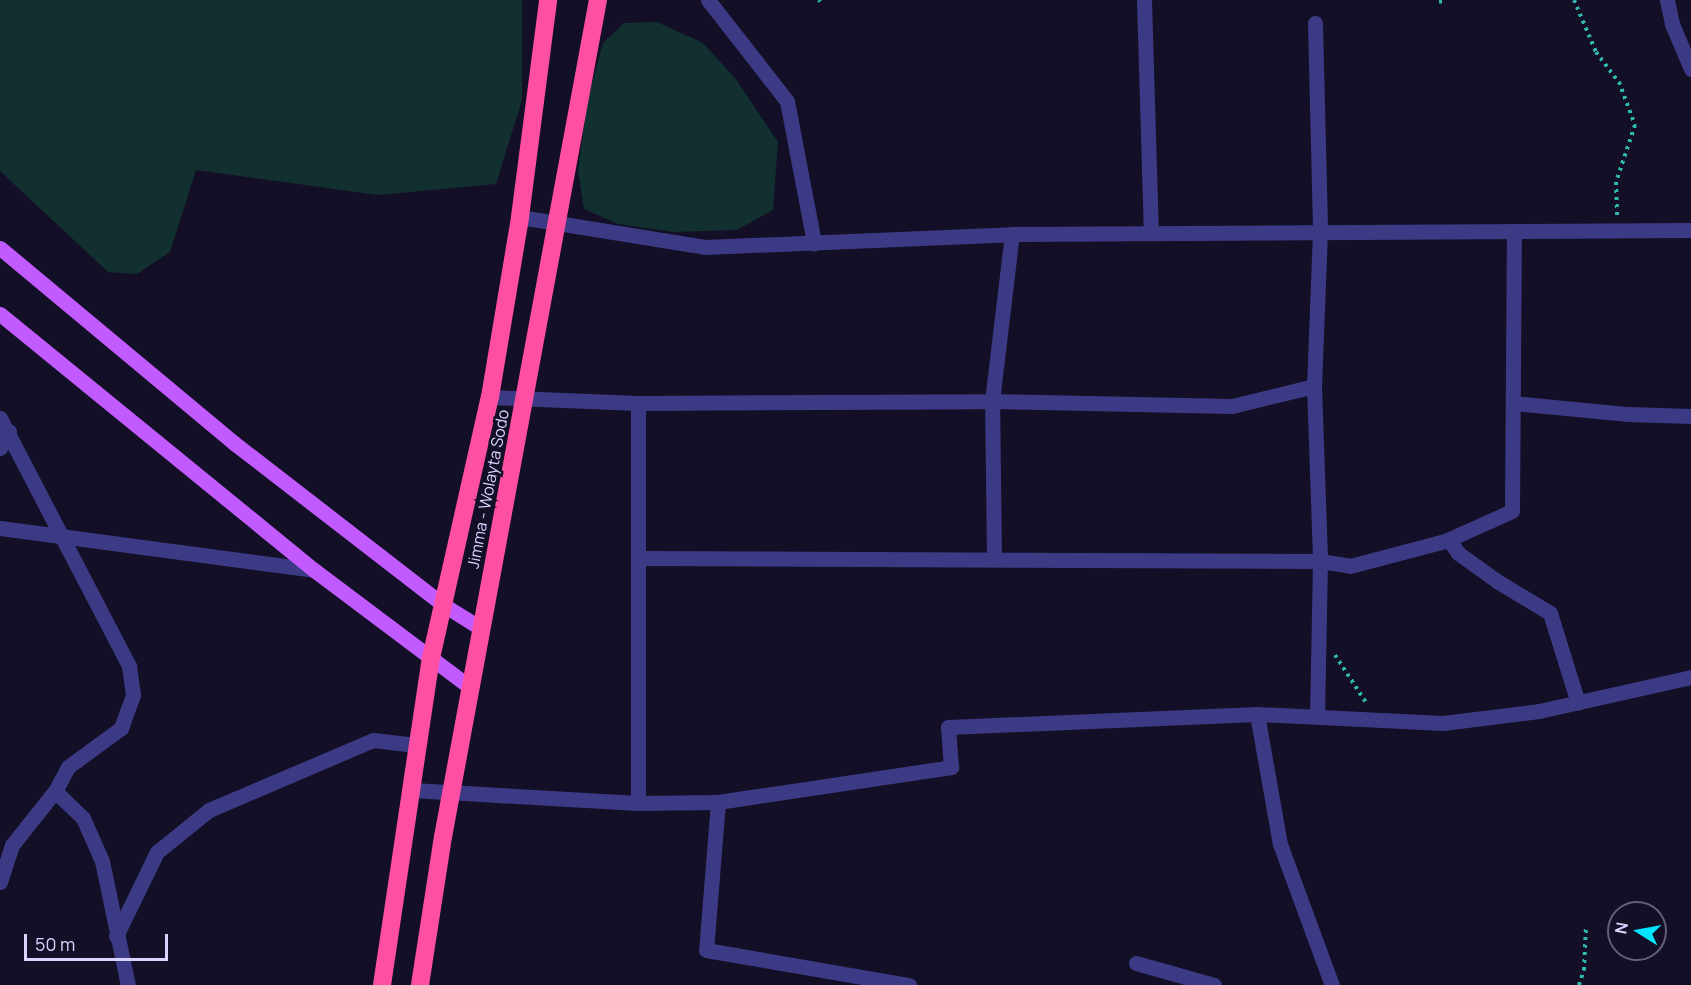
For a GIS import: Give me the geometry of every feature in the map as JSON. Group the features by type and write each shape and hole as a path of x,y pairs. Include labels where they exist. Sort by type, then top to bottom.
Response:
{"highway":[{"name":"Jimma - Wolayta Sodo","path":"382,985 412,790 416,745 431,658 490,397 520,217 548,0"},
{"name":"Jimma - Wolayta Sodo","path":"420,985 451,794 598,0"}],"main road":[{"path":"0,248 234,443 442,604 482,629"},
{"path":"0,314 314,570 471,688"}],"street":[{"path":"708,0 787,101 814,243"},
{"path":"1144,0 1151,232"},
{"path":"1667,0 1672,24 1691,69"},
{"path":"1315,23 1320,231 1314,386 1320,561 1317,716"},
{"path":"520,217 705,247 1012,234 1691,230"},
{"path":"638,558 1320,561 1350,566 1445,541 1512,511 1515,231"},
{"path":"994,558 992,401 1012,234"},
{"path":"490,397 638,404 992,401 1232,406 1314,386"},
{"path":"1513,403 1628,414 1691,416"},
{"path":"638,404 638,803"},
{"path":"0,418 9,431 129,666 133,695 121,728 68,767 55,791 12,845 0,882"},
{"path":"0,448 9,431"},
{"path":"0,528 314,570"},
{"path":"1445,541 1449,540 1458,553 1497,581 1550,613 1578,703"},
{"path":"412,790 638,803 718,802 951,767 948,727 1257,714 1443,723 1578,703 1691,677"},
{"path":"1257,714 1280,844 1332,985"},
{"path":"116,936 157,852 209,810 373,740 416,745"},
{"path":"55,791 83,818 102,861 128,985"},
{"path":"718,802 706,950 909,985"},
{"path":"1136,963 1214,985"}],"path":[{"path":"1439,2 1445,0"},
{"path":"1574,0 1596,52 1619,82 1635,125 1616,182 1618,231"},
{"path":"1318,630 1377,719"},
{"path":"1579,985 1584,970 1586,926"}],"green space":[{"path":"0,0 522,0 522,100 496,184 378,195 196,170 170,252 137,274 108,272 0,171"},
{"path":"657,22 703,43 735,78 778,142 773,210 737,230 673,232 618,224 584,209 578,170 588,98 603,43 624,23"}]}
